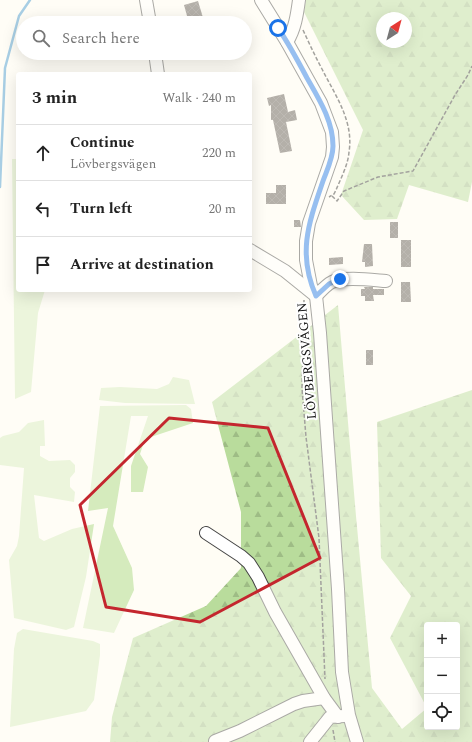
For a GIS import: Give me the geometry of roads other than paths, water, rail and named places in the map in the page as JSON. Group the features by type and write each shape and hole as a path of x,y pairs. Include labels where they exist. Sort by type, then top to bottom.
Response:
{"street":[{"path":"146,0 149,16"},
{"name":"LÖVBERGSVÄGEN","path":"261,0 288,42 321,103 330,125 333,140 332,156 309,223 306,241 306,260 311,286 316,296 320,333 336,556 344,716 357,742"},
{"path":"288,42 293,34 300,0"},
{"path":"155,60 158,72"},
{"path":"252,251 285,271 316,296 329,284 340,279 386,280"},
{"path":"206,533 241,556 254,571 274,612 324,698 344,716"},
{"path":"215,741 240,731 294,704 324,698"},
{"path":"310,742 330,717 344,716"}],"waterway":[{"path":"19,16 30,0"},
{"path":"0,187 5,68 16,27"}]}
